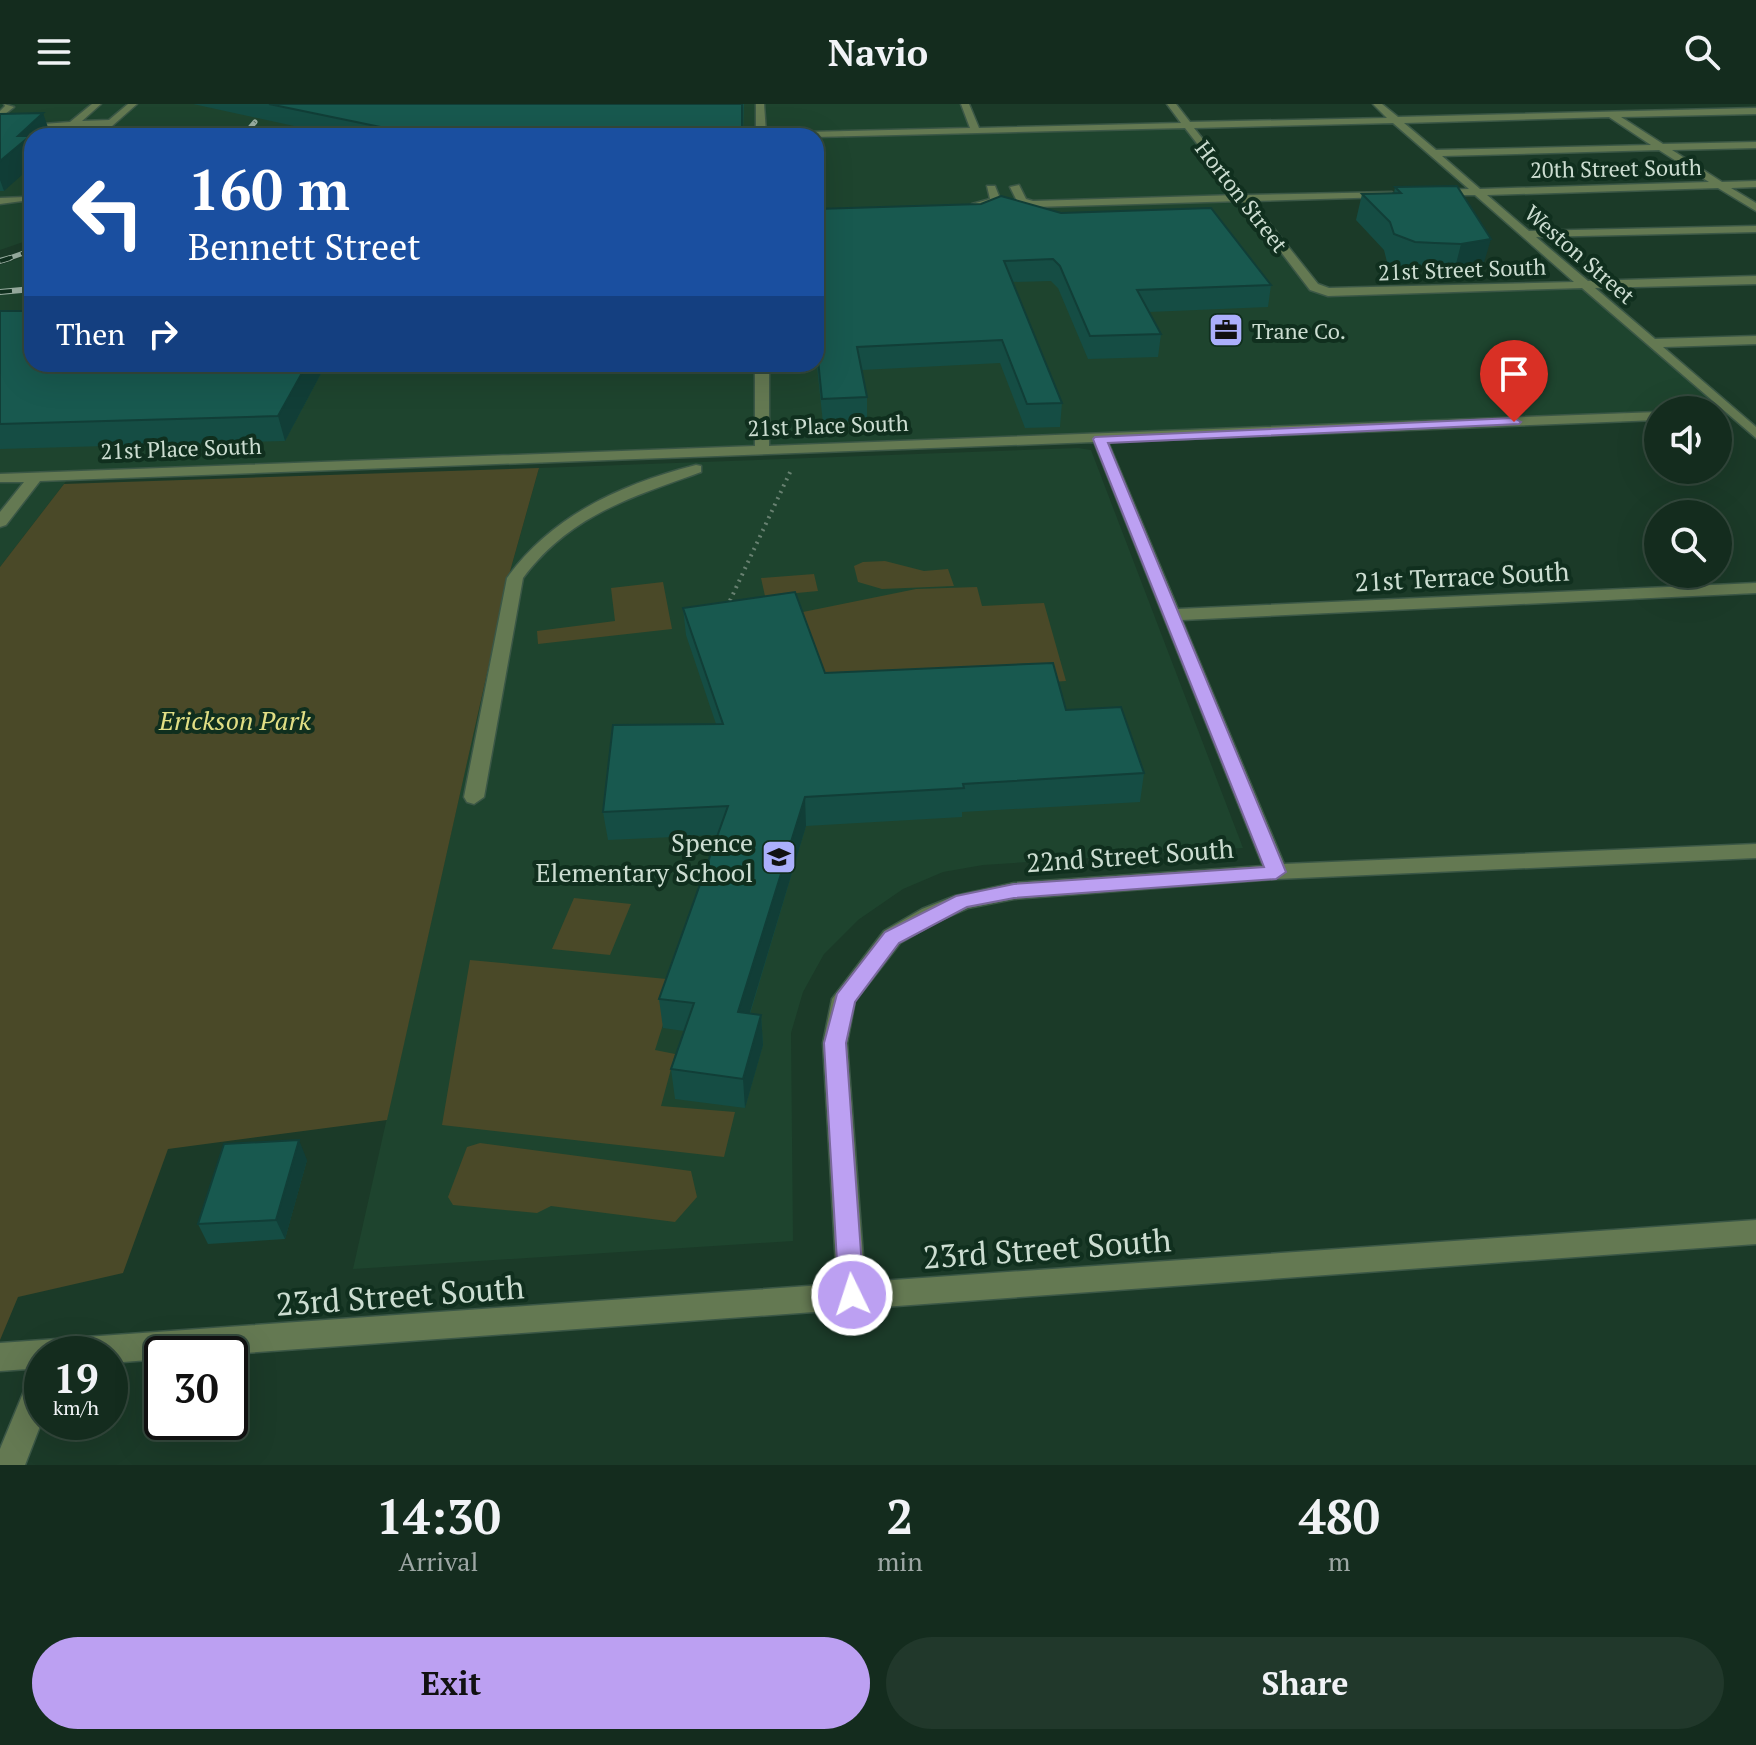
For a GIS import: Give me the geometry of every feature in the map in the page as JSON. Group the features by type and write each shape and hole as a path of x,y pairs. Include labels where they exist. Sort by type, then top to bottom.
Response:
{"street":[{"path":"0,115 10,107 8,104"},
{"path":"73,124 97,104"},
{"path":"106,128 133,104"},
{"path":"760,104 761,128"},
{"path":"965,104 975,130"},
{"name":"Horton Street","path":"1171,104 1314,287"},
{"name":"Weston Street","path":"1377,104 1652,343 1707,396"},
{"path":"1594,104 1756,208"},
{"path":"824,134 1756,111"},
{"path":"17,126 111,123"},
{"path":"1433,153 1756,145"},
{"name":"20th Street South","path":"1422,193 1756,184"},
{"path":"1015,187 1022,201 1033,204 1406,193"},
{"path":"968,206 983,206 996,201 991,188"},
{"path":"0,201 24,200"},
{"path":"1527,234 1756,229"},
{"name":"21st Street South","path":"1314,287 1328,292 1756,280"},
{"path":"1652,343 1756,340"},
{"path":"762,372 762,449"},
{"path":"1732,413 1756,412"},
{"name":"21st Place South","path":"0,478 1644,417"},
{"name":"Weston Street","path":"1732,418 1756,434"},
{"path":"1100,439 1276,872"},
{"path":"474,797 515,578 530,554 556,529 596,506 696,469"},
{"path":"0,522 36,476"},
{"name":"21st Terrace South","path":"1170,615 1756,588"},
{"name":"22nd Street South","path":"852,1295 835,1043 844,999 892,937 930,915 963,901 1014,891 1276,872 1754,853"},
{"name":"23rd Street South","path":"128,1348 1756,1232"},
{"name":"23rd Street South","path":"0,1357 24,1355"},
{"path":"9,1465 24,1428"}],"path":[{"path":"727,612 726,603 796,461 795,448"}],"shaded area":[{"path":"0,104 442,104 369,128 24,128 24,242 0,250"},
{"name":"Trane Co.","path":"458,104 965,104 976,130 1186,124 1314,287 1328,292 1585,285 1712,396 1644,396 1644,416 74,471 0,567 0,265 24,257 24,372 824,372 824,128 390,128"},
{"name":"Spence Elementary School","path":"1078,448 1091,450 1243,848 983,865 943,872 903,889 858,920 824,954 803,992 791,1033 793,1241 353,1269 509,575 539,468"}],"green space":[{"name":"Erickson Park","path":"539,468 509,575 387,1120 168,1149 123,1273 18,1297 0,1340 0,567 64,484"},
{"path":"885,561 924,571 948,569 954,586 882,589 858,582 854,566 863,562"},
{"path":"814,574 818,591 765,596 761,578"},
{"path":"663,582 672,629 538,644 537,631 615,621 611,588"},
{"path":"977,587 982,606 1044,603 1066,681 801,700 798,613 916,589"},
{"path":"574,898 631,904 610,955 552,949"},
{"path":"470,960 677,980 655,1050 675,1054 661,1106 735,1112 724,1157 442,1125"},
{"path":"480,1143 691,1171 697,1197 675,1222 551,1206 537,1213 453,1205 448,1197 467,1147"}],"building":[{"path":"269,104 742,104 742,128 385,128"},
{"path":"43,113 18,136 24,136 24,141 0,161 0,114"},
{"path":"1457,186 1491,239 1461,244 1415,242 1394,234 1390,222 1362,194 1401,193 1395,187"},
{"path":"1001,196 1061,213 1211,208 1271,285 1137,290 1161,334 1090,336 1060,266 1053,259 1004,261 1062,403 1027,404 1002,340 857,347 867,397 822,399 819,372 824,372 824,209 981,204"},
{"path":"0,311 24,311 24,372 303,372 278,416 0,424"},
{"path":"795,592 825,673 1053,663 1066,710 1121,707 1144,773 805,797 738,1012 761,1015 743,1079 671,1069 694,1003 659,999 728,806 603,812 613,725 723,724 683,608"},
{"path":"299,1140 276,1220 198,1224 224,1144"}],"railway":[{"path":"250,128 255,122"},
{"path":"8,259 24,253"},
{"path":"0,261 8,259"},
{"path":"0,292 24,290"}],"place":[{"name":"Trane Co.","path":"1226,330"},
{"name":"Spence Elementary School","path":"779,857"}],"route":[{"path":"852,1295 835,1043 844,999 892,937 930,915 963,901 1014,891 1276,872 1100,439 1514,422"}]}
